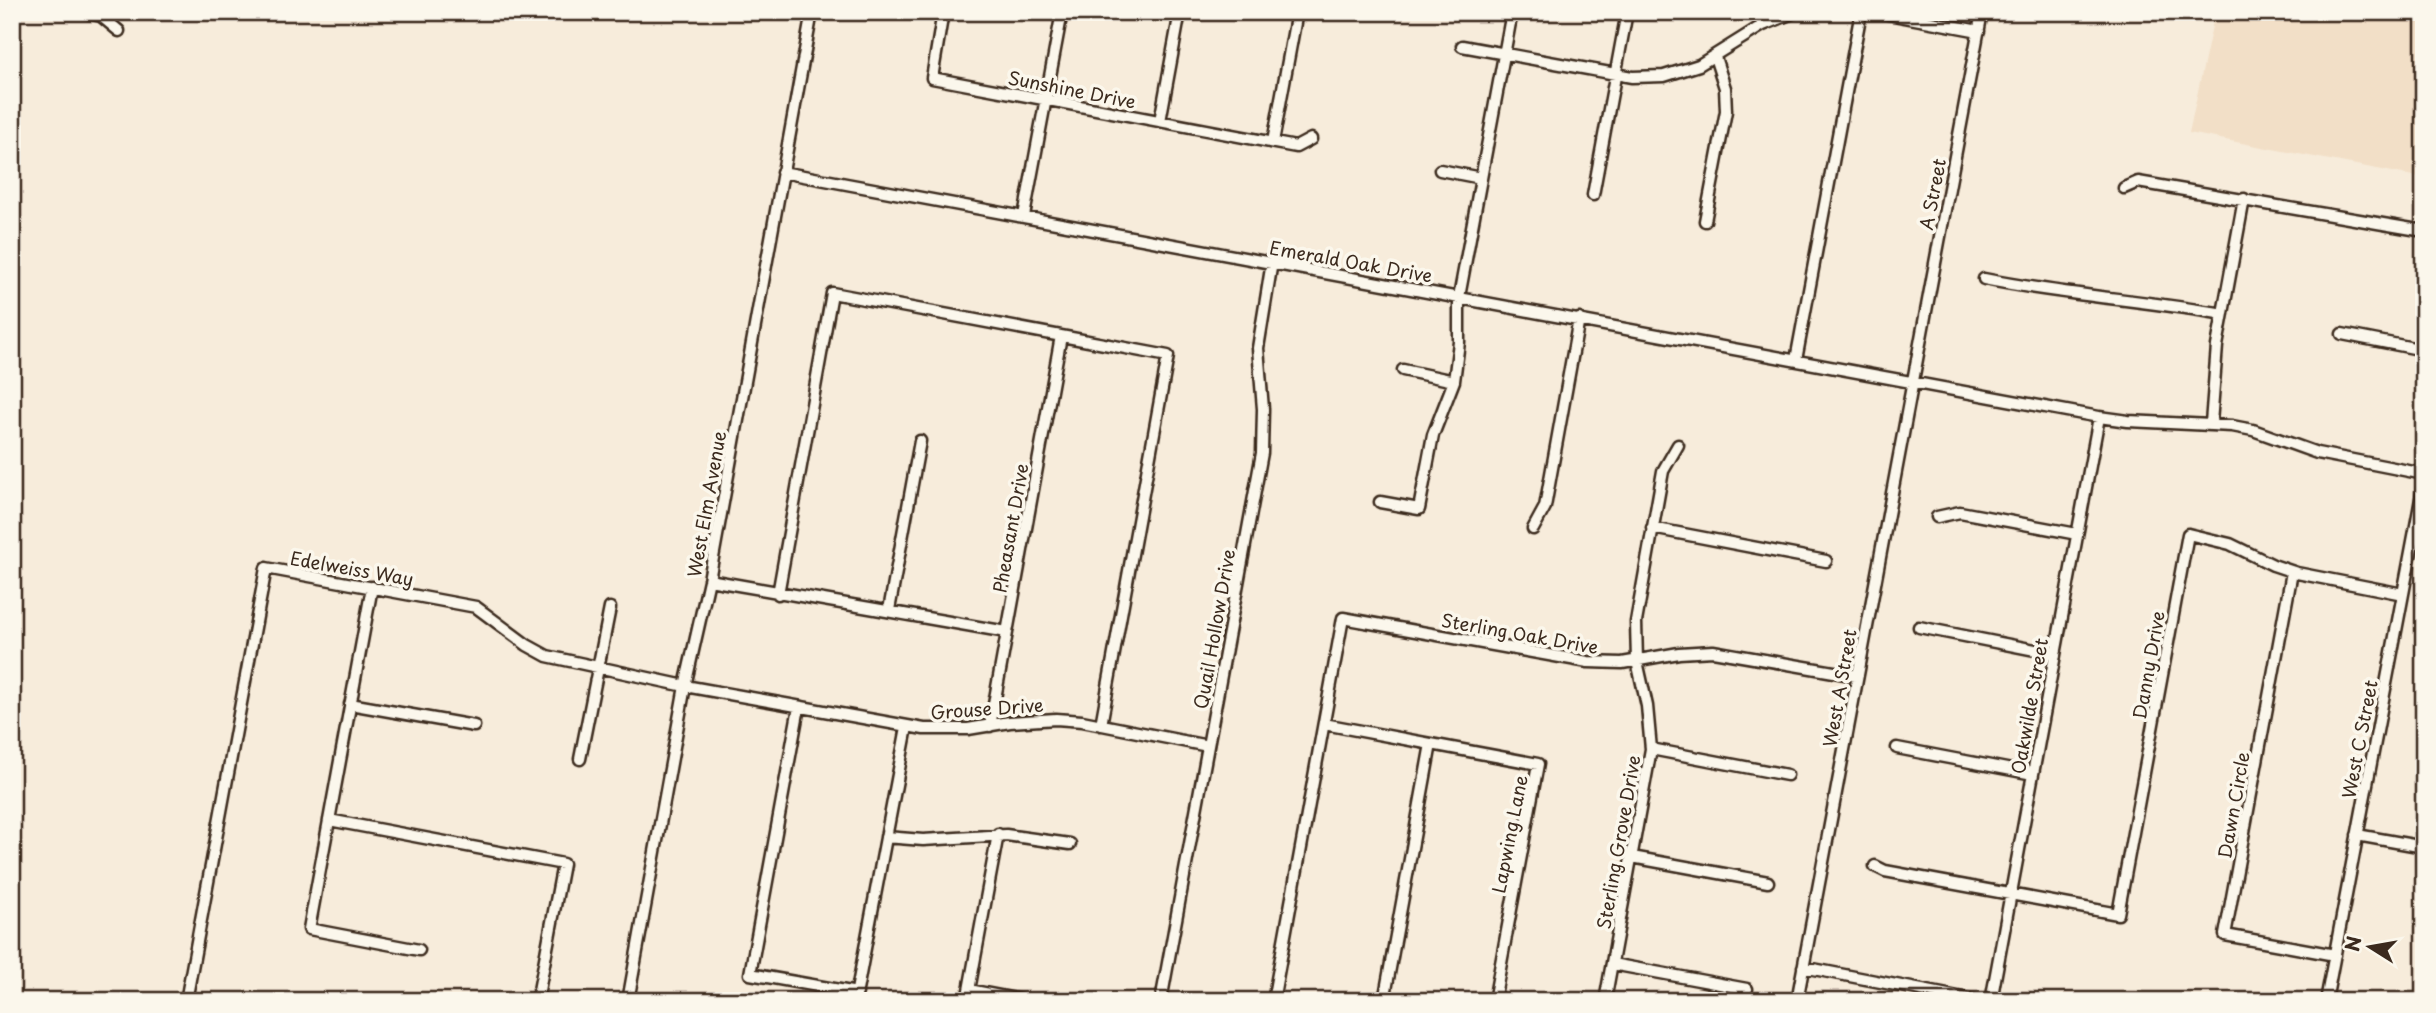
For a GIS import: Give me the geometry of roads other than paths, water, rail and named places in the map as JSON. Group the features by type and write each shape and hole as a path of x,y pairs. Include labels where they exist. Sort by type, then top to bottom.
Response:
{"street":[{"path":"83,12 101,16 119,31"},
{"name":"West Elm Avenue","path":"628,1001 685,686 709,580 812,12"},
{"name":"Sunshine Drive","path":"943,12 932,78 1296,147 1311,139"},
{"path":"1024,216 1062,12"},
{"path":"1160,121 1180,12"},
{"path":"1273,142 1297,12"},
{"path":"1380,502 1419,509 1433,435 1454,380 1459,342 1459,297 1512,12"},
{"path":"1593,195 1627,12"},
{"path":"1756,12 1763,26"},
{"path":"1462,46 1632,77 1664,76 1715,57 1763,26 1795,12"},
{"path":"1796,360 1861,12"},
{"path":"1877,12 1979,31"},
{"name":"A Street","path":"1913,382 1982,12"},
{"path":"1705,220 1726,111 1726,88 1715,57"},
{"path":"1440,170 1481,178"},
{"name":"Emerald Oak Drive","path":"782,172 2099,417 2128,421 2211,424 2253,430 2317,453 2424,474"},
{"path":"2124,188 2138,182 2424,231"},
{"path":"2211,424 2213,381 2244,199"},
{"name":"Quail Hollow Drive","path":"1161,1001 1262,453 1263,410 1258,348 1272,262"},
{"path":"1984,279 2223,314"},
{"path":"778,594 832,293 1168,356 1101,725"},
{"path":"1533,529 1545,507 1579,319"},
{"path":"2342,334 2424,350"},
{"name":"Pheasant Drive","path":"989,726 1061,336"},
{"path":"1402,370 1454,380"},
{"name":"West A Street","path":"1797,1001 1913,382"},
{"name":"Oakwilde Street","path":"1991,1001 2099,417"},
{"path":"889,610 920,441"},
{"name":"Sterling Grove Drive","path":"1605,1001 1651,749 1647,706 1637,662 1636,622 1663,471 1678,445"},
{"name":"West C Street","path":"2326,1001 2424,483"},
{"path":"1937,517 1960,512 2077,534"},
{"path":"1652,528 1826,561"},
{"name":"Danny Drive","path":"2011,894 2118,914 2188,534 2230,544 2292,572 2403,594"},
{"name":"Edelweiss Way","path":"186,1001 266,568 476,607 527,645 547,656 685,686"},
{"name":"Dawn Circle","path":"2292,572 2225,934 2335,955"},
{"path":"709,580 1007,632"},
{"path":"372,587 309,929 419,950"},
{"path":"580,759 610,608"},
{"name":"Sterling Oak Drive","path":"1324,724 1343,618 1587,662 1637,662 1679,653 1713,651 1857,677"},
{"path":"1919,627 2055,653"},
{"name":"Grouse Drive","path":"685,686 907,727 944,730 1056,719 1208,746"},
{"path":"350,704 474,726"},
{"path":"799,707 750,974 856,997 907,727"},
{"path":"1272,1001 1324,724"},
{"name":"Lapwing Lane","path":"1324,724 1538,764 1494,1001"},
{"path":"1384,1001 1432,744"},
{"path":"1897,748 2033,774"},
{"path":"1651,749 1787,775"},
{"path":"329,820 563,864 537,1001"},
{"path":"887,837 935,840 998,834 1030,836 1070,844"},
{"path":"967,1001 998,834"},
{"path":"2357,835 2424,848"},
{"path":"1632,857 1768,882"},
{"path":"1875,866 1885,871 2011,894"},
{"path":"1612,964 1747,989"},
{"path":"1803,967 1979,1001"},
{"path":"969,990 1026,1001"}]}
